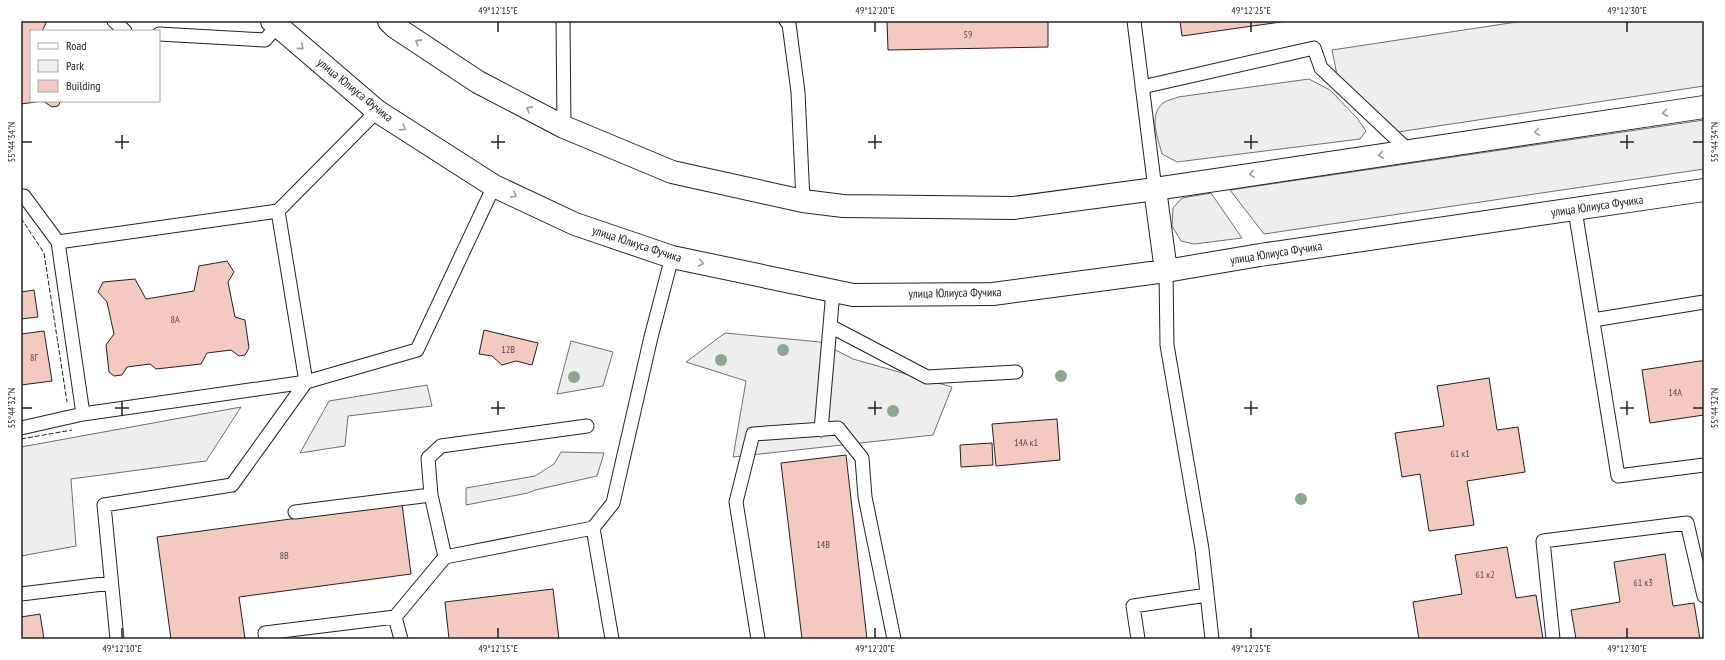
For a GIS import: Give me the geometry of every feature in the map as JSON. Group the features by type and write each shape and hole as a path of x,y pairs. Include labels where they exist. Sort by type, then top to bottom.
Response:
{"main road":[{"path":"389,21 395,27 478,82 564,127 672,172 803,201 843,206 1014,208 1155,189 1704,107"},
{"name":"улица Юлиуса Фучика","path":"275,24 377,111 494,186 575,224 672,257 853,295 993,294 1166,271 1260,255 1704,190"},
{"path":"1155,189 1166,271"}],"lane":[{"path":"114,21 124,30"},
{"path":"563,21 564,127"},
{"path":"786,21 789,24 798,92 803,201"},
{"path":"1134,21 1155,189"},
{"path":"160,34 265,40 275,24"},
{"path":"1142,87 1314,48 1321,68 1409,151"},
{"path":"58,242 278,211 377,111"},
{"path":"21,428 83,414 306,382 417,350 494,186"},
{"path":"21,196 24,196 58,242 83,414"},
{"path":"1575,210 1618,476 1704,465"},
{"path":"117,639 104,505 232,485 306,382 278,211"},
{"path":"266,639 265,633 395,617 445,557 592,528 613,504 651,337 672,257"},
{"path":"1166,271 1167,345 1202,549 1212,639"},
{"path":"821,430 833,291"},
{"path":"1593,320 1704,302"},
{"path":"830,326 927,377 1016,372"},
{"path":"445,557 431,495 428,458 441,446 587,426"},
{"path":"758,639 736,502 752,434 838,428 862,458 865,497 894,639"},
{"path":"296,512 431,495"},
{"path":"1553,639 1543,541 1688,523 1704,596"},
{"path":"592,528 612,639"},
{"path":"21,594 111,583"},
{"path":"1138,639 1133,606 1207,595"},
{"path":"395,617 401,639"}],"green space":[{"path":"1523,21 1704,21 1704,86 1398,132 1337,75 1332,50"},
{"path":"1309,79 1330,90 1357,118 1366,131 1360,139 1177,162 1162,154 1155,127 1155,121 1158,108 1163,103 1178,97"},
{"path":"1704,120 1704,169 1264,234 1230,190"},
{"path":"1211,193 1242,238 1194,244 1181,241 1172,226 1173,208 1182,198"},
{"path":"725,333 820,342 853,359 952,387 933,435 733,457 746,381 686,362"},
{"path":"571,341 613,352 603,386 557,394"},
{"path":"427,385 432,406 348,416 345,446 300,453 329,401"},
{"path":"241,407 206,461 71,479 76,546 21,556 21,447"},
{"path":"561,452 604,453 597,476 535,490 528,493 466,505 466,488 535,476 554,464"}],"building":[{"path":"21,21 45,21 46,23 42,30 30,30 30,102 36,102 21,104"},
{"path":"887,21 1048,21 1048,47 888,50"},
{"path":"1180,21 1288,21 1182,36"},
{"path":"44,102 60,102 58,106 52,107"},
{"path":"227,261 234,272 228,282 235,317 245,320 249,348 245,355 239,356 231,350 207,353 201,364 156,369 150,364 127,367 122,375 114,376 109,372 106,345 114,334 107,302 98,292 103,282 135,279 146,299 194,291 199,266"},
{"path":"34,290 38,317 21,319 21,292"},
{"path":"484,330 538,343 532,365 516,361 502,365 492,356 479,354"},
{"path":"44,331 52,381 21,385 21,334"},
{"path":"1704,361 1704,415 1650,423 1642,370"},
{"path":"1489,378 1497,430 1518,427 1525,472 1467,481 1474,525 1429,531 1420,474 1402,477 1395,433 1444,426 1437,386"},
{"path":"1057,419 1060,460 996,466 992,424"},
{"path":"992,443 993,465 961,467 960,445"},
{"path":"846,455 867,639 802,639 781,463"},
{"path":"402,504 411,574 239,597 245,639 171,639 157,537"},
{"path":"1507,547 1516,598 1536,595 1543,639 1419,639 1413,602 1462,594 1455,555"},
{"path":"1665,554 1673,606 1694,603 1700,639 1576,639 1571,610 1620,602 1614,562"},
{"path":"553,589 559,639 449,639 445,602"},
{"path":"40,614 44,639 21,639 21,617"}],"fence":[{"path":"21,218 44,253 67,402"},
{"path":"21,439 72,430"}]}
